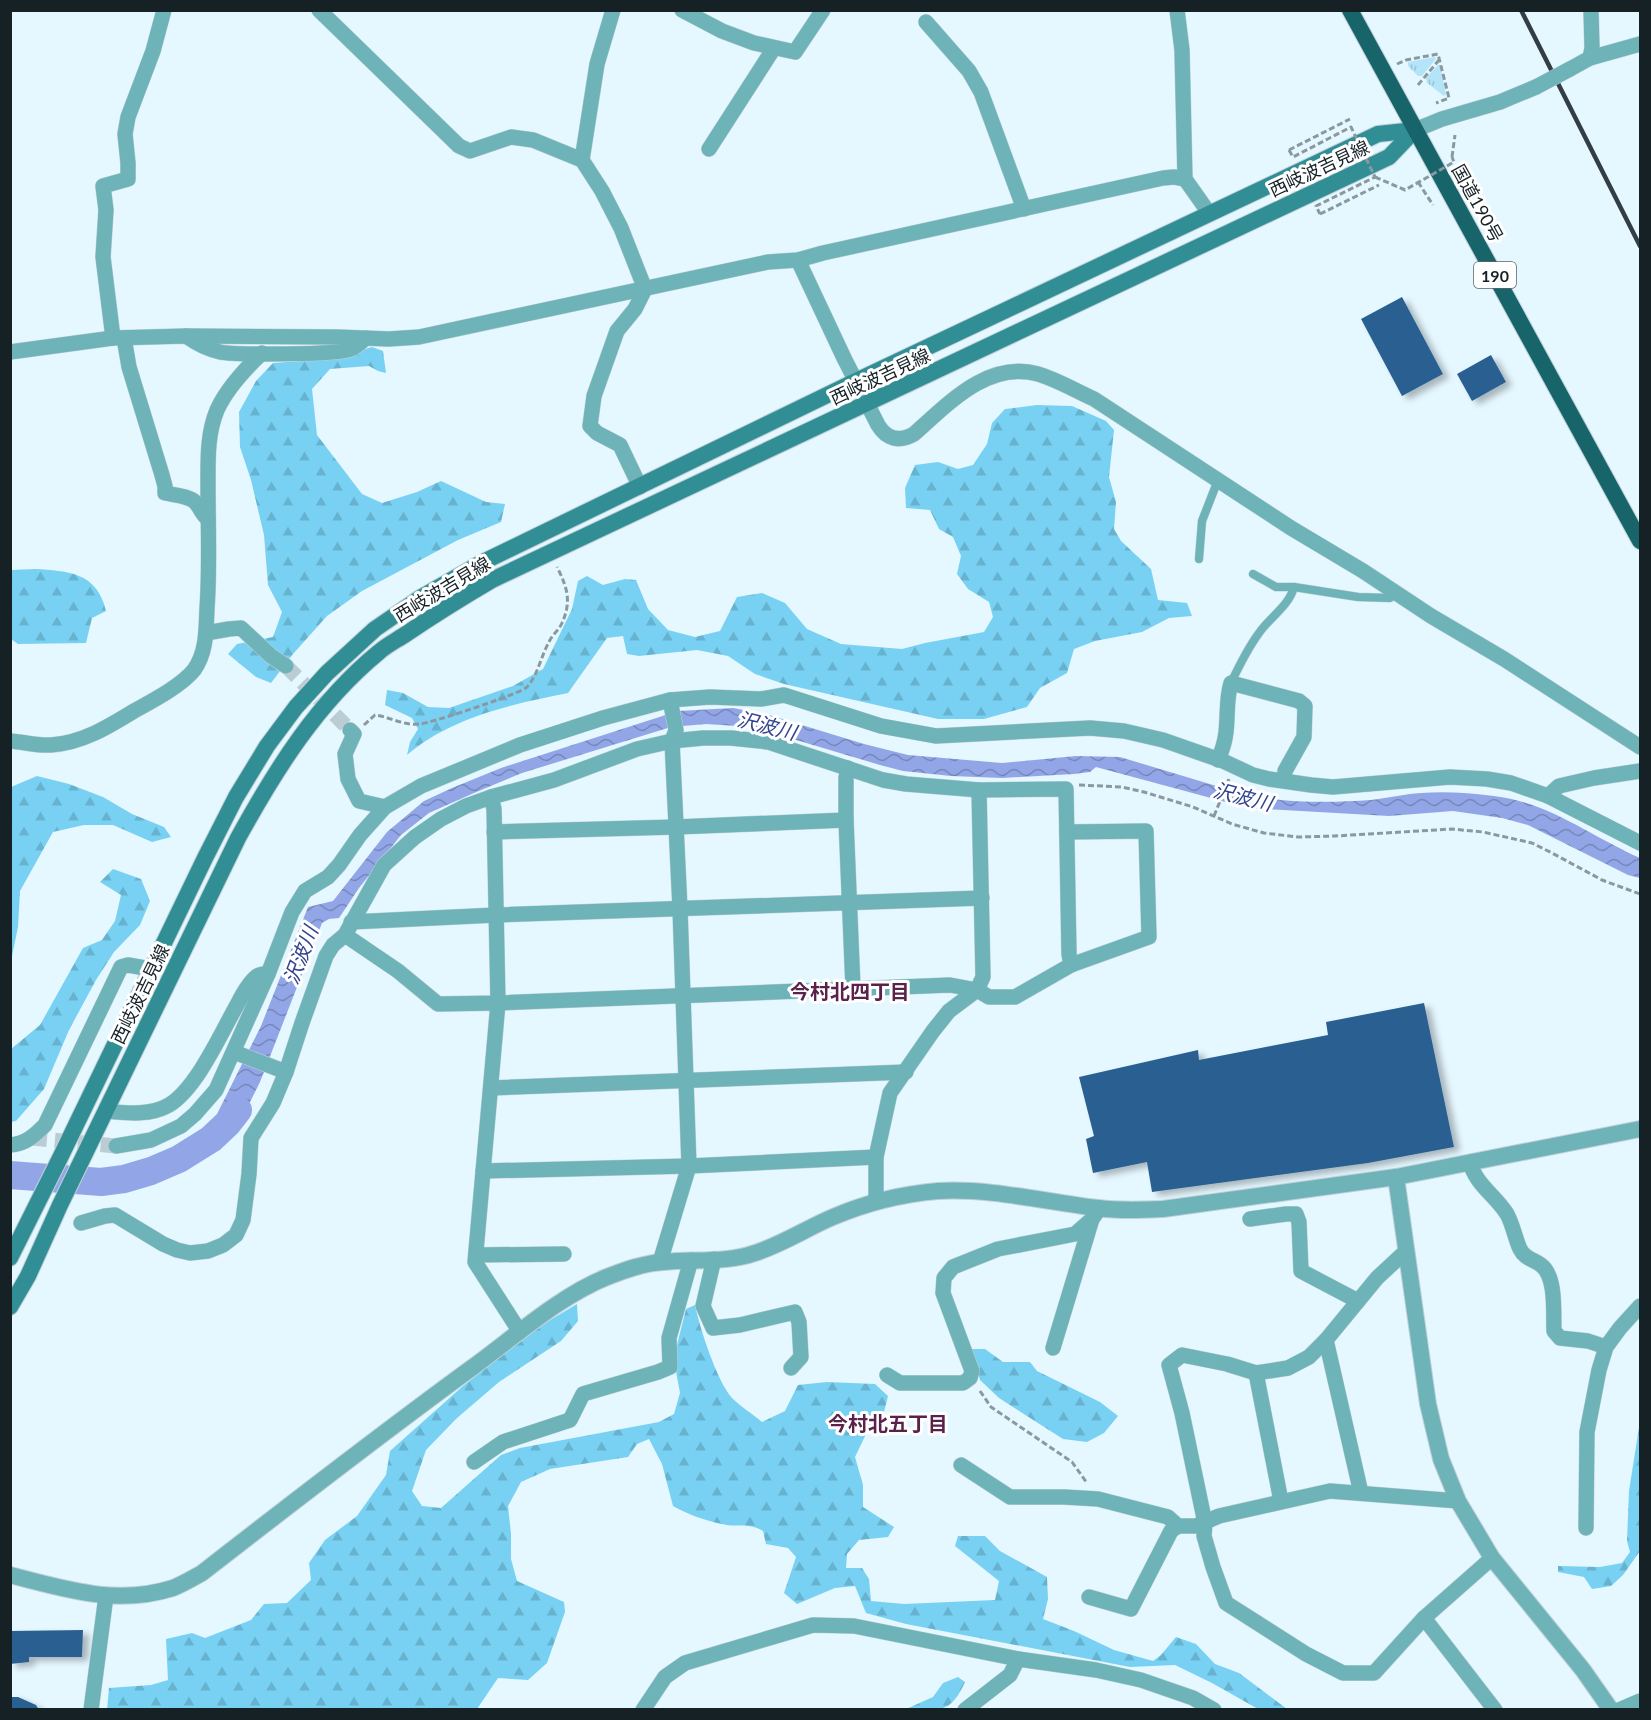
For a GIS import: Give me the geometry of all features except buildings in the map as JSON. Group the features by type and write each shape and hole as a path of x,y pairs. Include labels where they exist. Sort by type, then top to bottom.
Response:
{"highway":[{"name":"国道190号","path":"1350,10 1641,541"}],"main road":[{"name":"西岐波吉見線","path":"10,1258 205,858 242,787 267,746 296,707 327,673 375,629 420,598 481,563 856,381 1378,134 1415,130"},
{"name":"西岐波吉見線","path":"10,1307 28,1276 105,1111 238,838 268,783 304,731 346,683 380,651 431,616 492,580 1389,157 1415,130"}],"street":[{"path":"164,10 153,51 128,117 125,134 128,179 103,186 106,210 103,257 119,338 162,475 165,493 194,500 202,515 208,519"},
{"path":"319,10 459,146 470,151 511,137 533,140 582,160 602,191 621,228 645,289 635,309 617,331 594,396 590,426 597,433 620,445 640,487"},
{"path":"582,160 597,64 613,10"},
{"path":"682,10 722,31 754,43 795,52 823,10"},
{"path":"1177,10 1182,50 1185,179 1209,213"},
{"path":"1590,58 1591,10"},
{"path":"926,22 969,71 981,92 1024,209"},
{"path":"1415,130 1442,119 1500,102 1536,87 1590,58 1641,45"},
{"path":"709,149 774,48"},
{"path":"10,352 119,338 186,336 389,339 419,337 768,262 798,260 1162,178 1185,179"},
{"path":"798,260 867,404 881,431 890,438 902,439 914,434 952,399 964,390 985,380 1019,371 1038,374 1094,399 1431,616 1504,658 1641,747"},
{"path":"186,336 197,345 222,352 262,354 337,352 351,349 366,338"},
{"path":"10,741 49,745 75,742 109,727 180,682 194,670 203,650 206,633 209,585 208,447 212,423 218,407 232,386 245,369 262,354"},
{"path":"206,633 241,628 271,656 286,666"},
{"path":"1218,760 1226,732 1228,693 1231,683 1299,701 1305,706 1304,737 1285,771 1284,780"},
{"path":"116,1146 151,1140 181,1126 216,1090 237,1053 292,912 305,891 327,877 339,865 384,807 421,786 520,745 603,718 671,703 710,697 761,699 784,695 881,726 936,736 1090,728 1124,731 1163,740 1253,775 1333,787 1450,777 1511,783 1548,796 1641,843"},
{"path":"660,1262 689,1166 671,703"},
{"path":"352,732 345,754 348,779 359,801 384,807"},
{"path":"81,1223 115,1215 163,1244 177,1251 190,1253 208,1251 223,1245 236,1235 243,1220 251,1138 273,1103 326,956 348,928 384,865 415,837 441,819 466,806 554,780 674,735 768,742 883,780 906,784 979,790 1066,789 1071,965"},
{"path":"848,768 846,820 853,988"},
{"path":"1548,796 1559,786 1641,771"},
{"path":"876,1202 876,1157 890,1093 949,1011 977,990 983,977 979,790"},
{"path":"491,797 494,809 498,1003 475,1262 520,1332"},
{"path":"494,832 846,820"},
{"path":"348,928 438,1004 950,985 977,990 989,997 1015,997 1071,965 1149,937 1146,831 1066,832"},
{"path":"348,928 495,915 982,898"},
{"path":"10,1145 32,1138 45,1125 120,967 128,965 151,969"},
{"path":"105,1111 134,1114 151,1112 169,1105 180,1096 207,1058 244,993 258,976 268,974"},
{"path":"237,1053 284,1071"},
{"path":"491,1088 906,1072"},
{"path":"10,1575 106,1596 126,1597 176,1587 202,1573 372,1441 560,1302 603,1278 629,1269 660,1262 748,1255 791,1239 832,1218 876,1202 914,1194 939,1191 998,1193 1096,1213 1186,1207 1396,1177 1641,1129"},
{"path":"483,1171 689,1166 876,1157"},
{"path":"1470,1162 1472,1172 1507,1215 1520,1249 1526,1258 1541,1264 1547,1272 1553,1291 1554,1331 1560,1338 1588,1341 1606,1347"},
{"path":"1396,1177 1428,1404 1441,1459 1458,1501 1492,1558 1583,1670 1611,1710"},
{"path":"1053,1348 1096,1213"},
{"path":"887,1375 900,1383 963,1383 970,1378 972,1371 943,1293 944,1278 953,1267 999,1249 1075,1234 1096,1213"},
{"path":"1250,1219 1296,1214 1299,1222 1301,1271 1358,1301"},
{"path":"1406,1251 1377,1278 1309,1357 1288,1368 1256,1373 1227,1364 1182,1355 1169,1365 1182,1413 1205,1523 1204,1536 1226,1603 1306,1654 1343,1673 1374,1673 1424,1618 1492,1558"},
{"path":"476,1255 564,1254"},
{"path":"714,1259 703,1306 713,1328 740,1325 795,1312 799,1322 801,1357 791,1368"},
{"path":"474,1462 503,1442 570,1420 583,1394 670,1367 669,1338 691,1260"},
{"path":"1586,1528 1587,1432 1599,1370 1606,1347 1641,1306"},
{"path":"1326,1340 1361,1493"},
{"path":"1256,1373 1281,1501"},
{"path":"961,1465 1010,1497 1098,1499 1168,1517 1178,1526"},
{"path":"1089,1597 1131,1609 1171,1531 1178,1526 1196,1526 1220,1516 1330,1491 1458,1501"},
{"path":"91,1710 106,1596"},
{"path":"1424,1618 1495,1710"},
{"path":"643,1710 665,1677 685,1663 813,1625 854,1626 1018,1659 1096,1670 1141,1680 1193,1698 1214,1710"},
{"path":"964,1710 1010,1675 1018,1659"},
{"path":"1619,1710 1641,1701"}],"lane":[{"path":"1199,559 1202,521 1218,480"},
{"path":"1253,574 1276,587 1294,587 1358,597 1390,598 1397,593"},
{"path":"1231,683 1238,666 1259,633 1291,597 1294,587"}],"path":[{"path":"1396,64 1438,54 1449,98 1436,103"},
{"path":"1418,85 1439,60"},
{"path":"1350,118 1289,150 1293,157 1351,127 1375,177 1405,190 1454,162 1452,158 1455,135"},
{"path":"1375,177 1316,206 1320,214 1379,185"},
{"path":"1418,182 1433,205"},
{"path":"352,732 375,715 387,716 404,723 420,724 526,689 534,678 550,639 562,624 568,604 566,585 550,552"},
{"path":"1215,814 1231,773"},
{"path":"1066,789 1073,785 1092,784 1122,787 1215,814 1232,824 1264,833 1298,837 1452,829 1483,832 1532,843 1602,880 1641,894"},
{"path":"970,1378 991,1407 1072,1461 1098,1499"}],"green space":[{"path":"1435,57 1436,59 1422,76 1418,76 1408,66 1408,62"},
{"path":"1440,65 1446,94 1444,96 1427,83 1426,78"},
{"path":"372,347 383,351 386,373 369,366 330,369 312,389 317,435 362,494 382,503 417,492 441,481 486,502 505,504 501,522 458,540 362,591 327,616 271,683 256,677 228,654 237,644 273,637 282,612 268,585 264,535 251,480 240,447 239,412 256,381 273,363 330,359"},
{"path":"1037,405 1072,406 1106,421 1114,430 1109,477 1116,502 1114,529 1121,541 1151,569 1158,600 1187,603 1192,616 1169,618 1142,632 1095,641 1074,649 1067,673 1040,688 1027,707 984,719 938,719 784,684 755,674 728,656 697,650 639,656 627,654 623,636 607,638 568,693 483,714 443,731 407,755 410,742 418,729 412,718 385,705 387,690 403,693 428,707 449,708 513,686 543,669 572,609 578,581 587,576 603,585 625,579 636,580 648,609 668,630 695,637 720,631 737,597 762,593 785,603 807,629 841,644 902,649 984,632 993,617 989,602 968,589 957,574 961,556 953,537 939,529 930,510 906,508 905,488 915,465 938,462 958,469 973,465 987,444 992,423 1005,409"},
{"path":"35,569 80,576 96,588 106,611 92,618 86,643 18,644 11,639 11,570"},
{"path":"37,776 69,784 103,797 132,814 164,827 171,837 152,842 113,825 84,825 53,832 20,891 18,927 11,961 11,787"},
{"path":"113,869 141,879 150,901 140,925 114,952 96,980 69,1030 44,1089 16,1121 11,1122 11,1049 40,1025 83,948 102,940 115,921 121,895 100,882"},
{"path":"577,1304 578,1321 561,1341 499,1382 457,1418 426,1450 412,1491 422,1506 441,1508 501,1455 520,1448 659,1422 674,1414 680,1393 675,1366 676,1349 686,1309 695,1305 710,1354 726,1390 732,1398 762,1422 785,1411 798,1385 827,1382 875,1384 888,1396 884,1412 868,1430 855,1457 863,1485 863,1507 894,1527 888,1537 859,1540 847,1554 846,1568 862,1568 869,1579 871,1601 904,1604 995,1600 999,1581 955,1546 958,1536 985,1536 1000,1551 1047,1577 1048,1599 1043,1619 1114,1650 1153,1661 1176,1637 1196,1644 1215,1664 1239,1673 1287,1709 1258,1709 1175,1665 1130,1667 906,1624 866,1613 855,1586 835,1588 797,1604 784,1593 796,1557 788,1548 766,1544 763,1531 757,1528 710,1521 673,1506 662,1464 649,1439 637,1444 628,1457 550,1469 521,1482 508,1506 511,1559 517,1581 564,1602 565,1612 547,1663 528,1680 498,1678 477,1709 107,1710 109,1688 151,1685 168,1680 166,1639 192,1633 205,1638 251,1620 264,1604 287,1603 311,1580 309,1563 325,1540 357,1516 386,1475 390,1451 463,1386 535,1329"},
{"path":"971,1349 985,1349 1003,1362 1030,1362 1037,1371 1100,1402 1118,1416 1104,1433 1087,1442 1063,1439 999,1398 980,1380"},
{"path":"1640,1421 1640,1551 1623,1575 1611,1586 1592,1589 1584,1577 1558,1572 1558,1566 1600,1567 1622,1563 1630,1552 1627,1541 1629,1491"},
{"path":"958,1677 965,1682 960,1693 948,1705 935,1710 906,1709 933,1697 943,1683"}],"water":[{"path":"733,708 769,715 908,755 1002,763 1076,756 1120,757 1243,794 1274,799 1307,802 1355,801 1439,792 1494,796 1533,805 1640,858 1640,878 1628,875 1528,825 1502,818 1453,811 1389,816 1248,808 1096,767 1090,772 1074,774 1002,778 903,771 753,727 706,724 671,727 522,773 429,813 401,835 359,888 339,918 329,919 322,923 260,1082 245,1112 211,1139 217,1114 261,1026 308,907 333,901 387,832 424,801 501,768 678,711"}],"waterway":[{"name":"沢波川","path":"10,1175 101,1182 124,1179 179,1159 211,1139 238,1110"}],"tunnel":[{"path":"286,666 350,730"},
{"path":"32,1138 116,1146"}],"railway":[{"path":"1521,10 1640,246"}],"district":[{"name":"今村北四丁目","path":"850,991"},
{"name":"今村北五丁目","path":"888,1423"}]}
